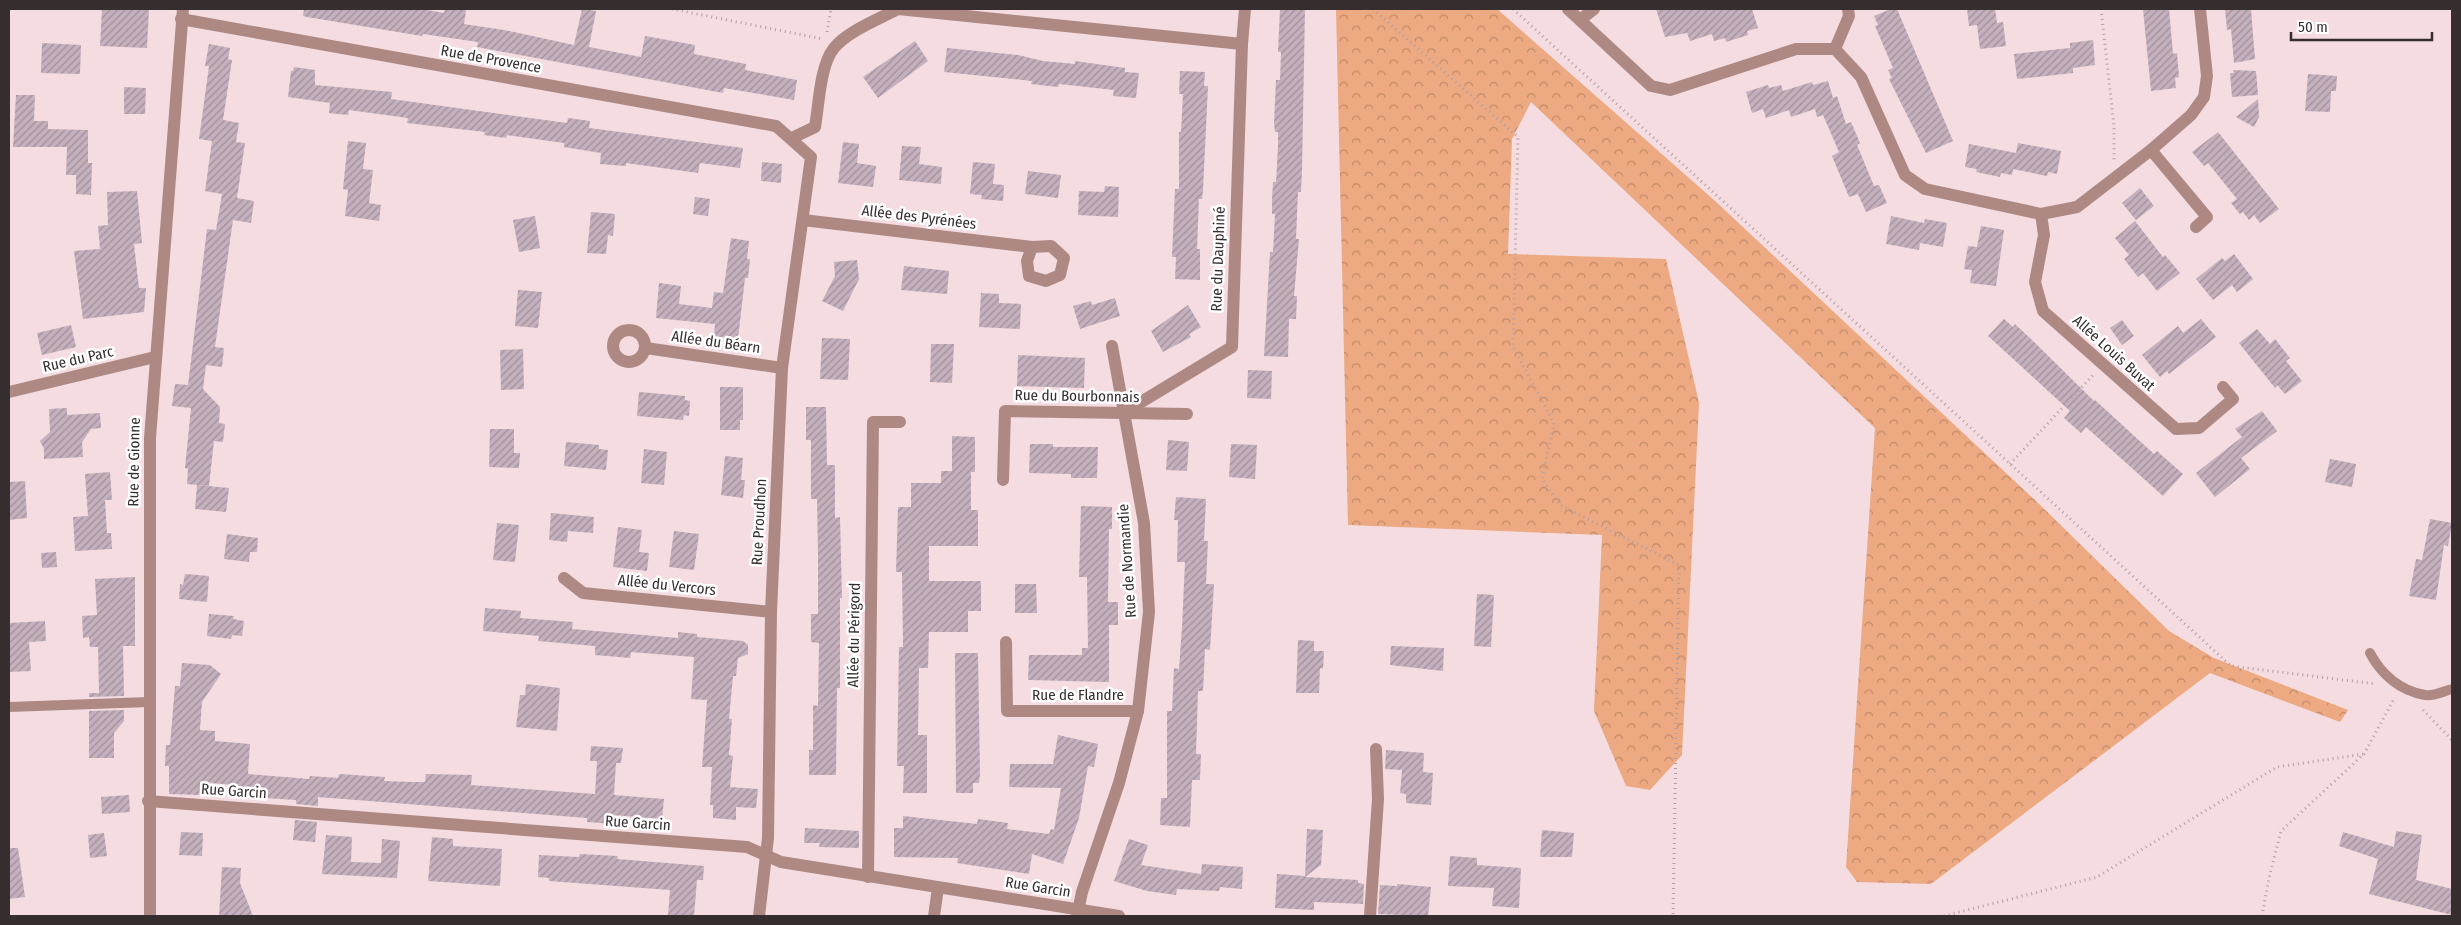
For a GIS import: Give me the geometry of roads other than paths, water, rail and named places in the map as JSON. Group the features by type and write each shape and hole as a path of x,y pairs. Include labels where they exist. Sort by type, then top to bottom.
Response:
{"street":[{"path":"792,138 816,127 826,64 834,47 862,27 898,9 1242,44"},
{"name":"Rue du Dauphiné","path":"1123,413 1232,347 1242,44 1245,9"},
{"path":"1568,9 1651,86 1670,90 1796,50 1835,49 1861,76 1905,175 1925,188 2041,214 2077,208 2151,150 2191,115 2204,97 2207,76 2200,9"},
{"path":"1580,20 1594,9"},
{"path":"1835,49 1849,16 1848,9"},
{"name":"Rue de Provence","path":"182,14 776,126 792,138"},
{"name":"Rue de Gionne","path":"150,916 148,801 150,438 182,14"},
{"name":"Rue Proudhon","path":"759,916 763,871 767,855 771,612 782,368 812,157 792,138"},
{"path":"2151,150 2207,217 2196,227"},
{"name":"Allée Louis Buvat","path":"2041,214 2044,235 2035,282 2043,311 2176,429 2199,428 2233,400 2223,387"},
{"name":"Allée des Pyrénées","path":"803,220 1032,247"},
{"name":"Rue de Normandie","path":"1077,913 1119,783 1138,711 1149,612 1144,524 1112,346"},
{"name":"Allée du Béarn","path":"646,348 782,368"},
{"name":"Rue du Parc","path":"9,392 155,357"},
{"name":"Rue du Bourbonnais","path":"1004,480 1005,411 1187,414"},
{"name":"Allée du Périgord","path":"868,877 873,422 900,422"},
{"name":"Allée du Vercors","path":"564,578 583,592 771,612"},
{"name":"Rue de Flandre","path":"1006,642 1007,711 1017,717 1138,711"},
{"path":"1370,916 1378,799 1376,749"},
{"name":"Rue Garcin","path":"148,801 747,847 781,862 1077,913 1120,916"},
{"path":"934,916 938,888"}],"lane":[{"path":"2370,653 2378,669 2401,688 2427,696 2452,689"},
{"path":"9,707 149,702"}]}
